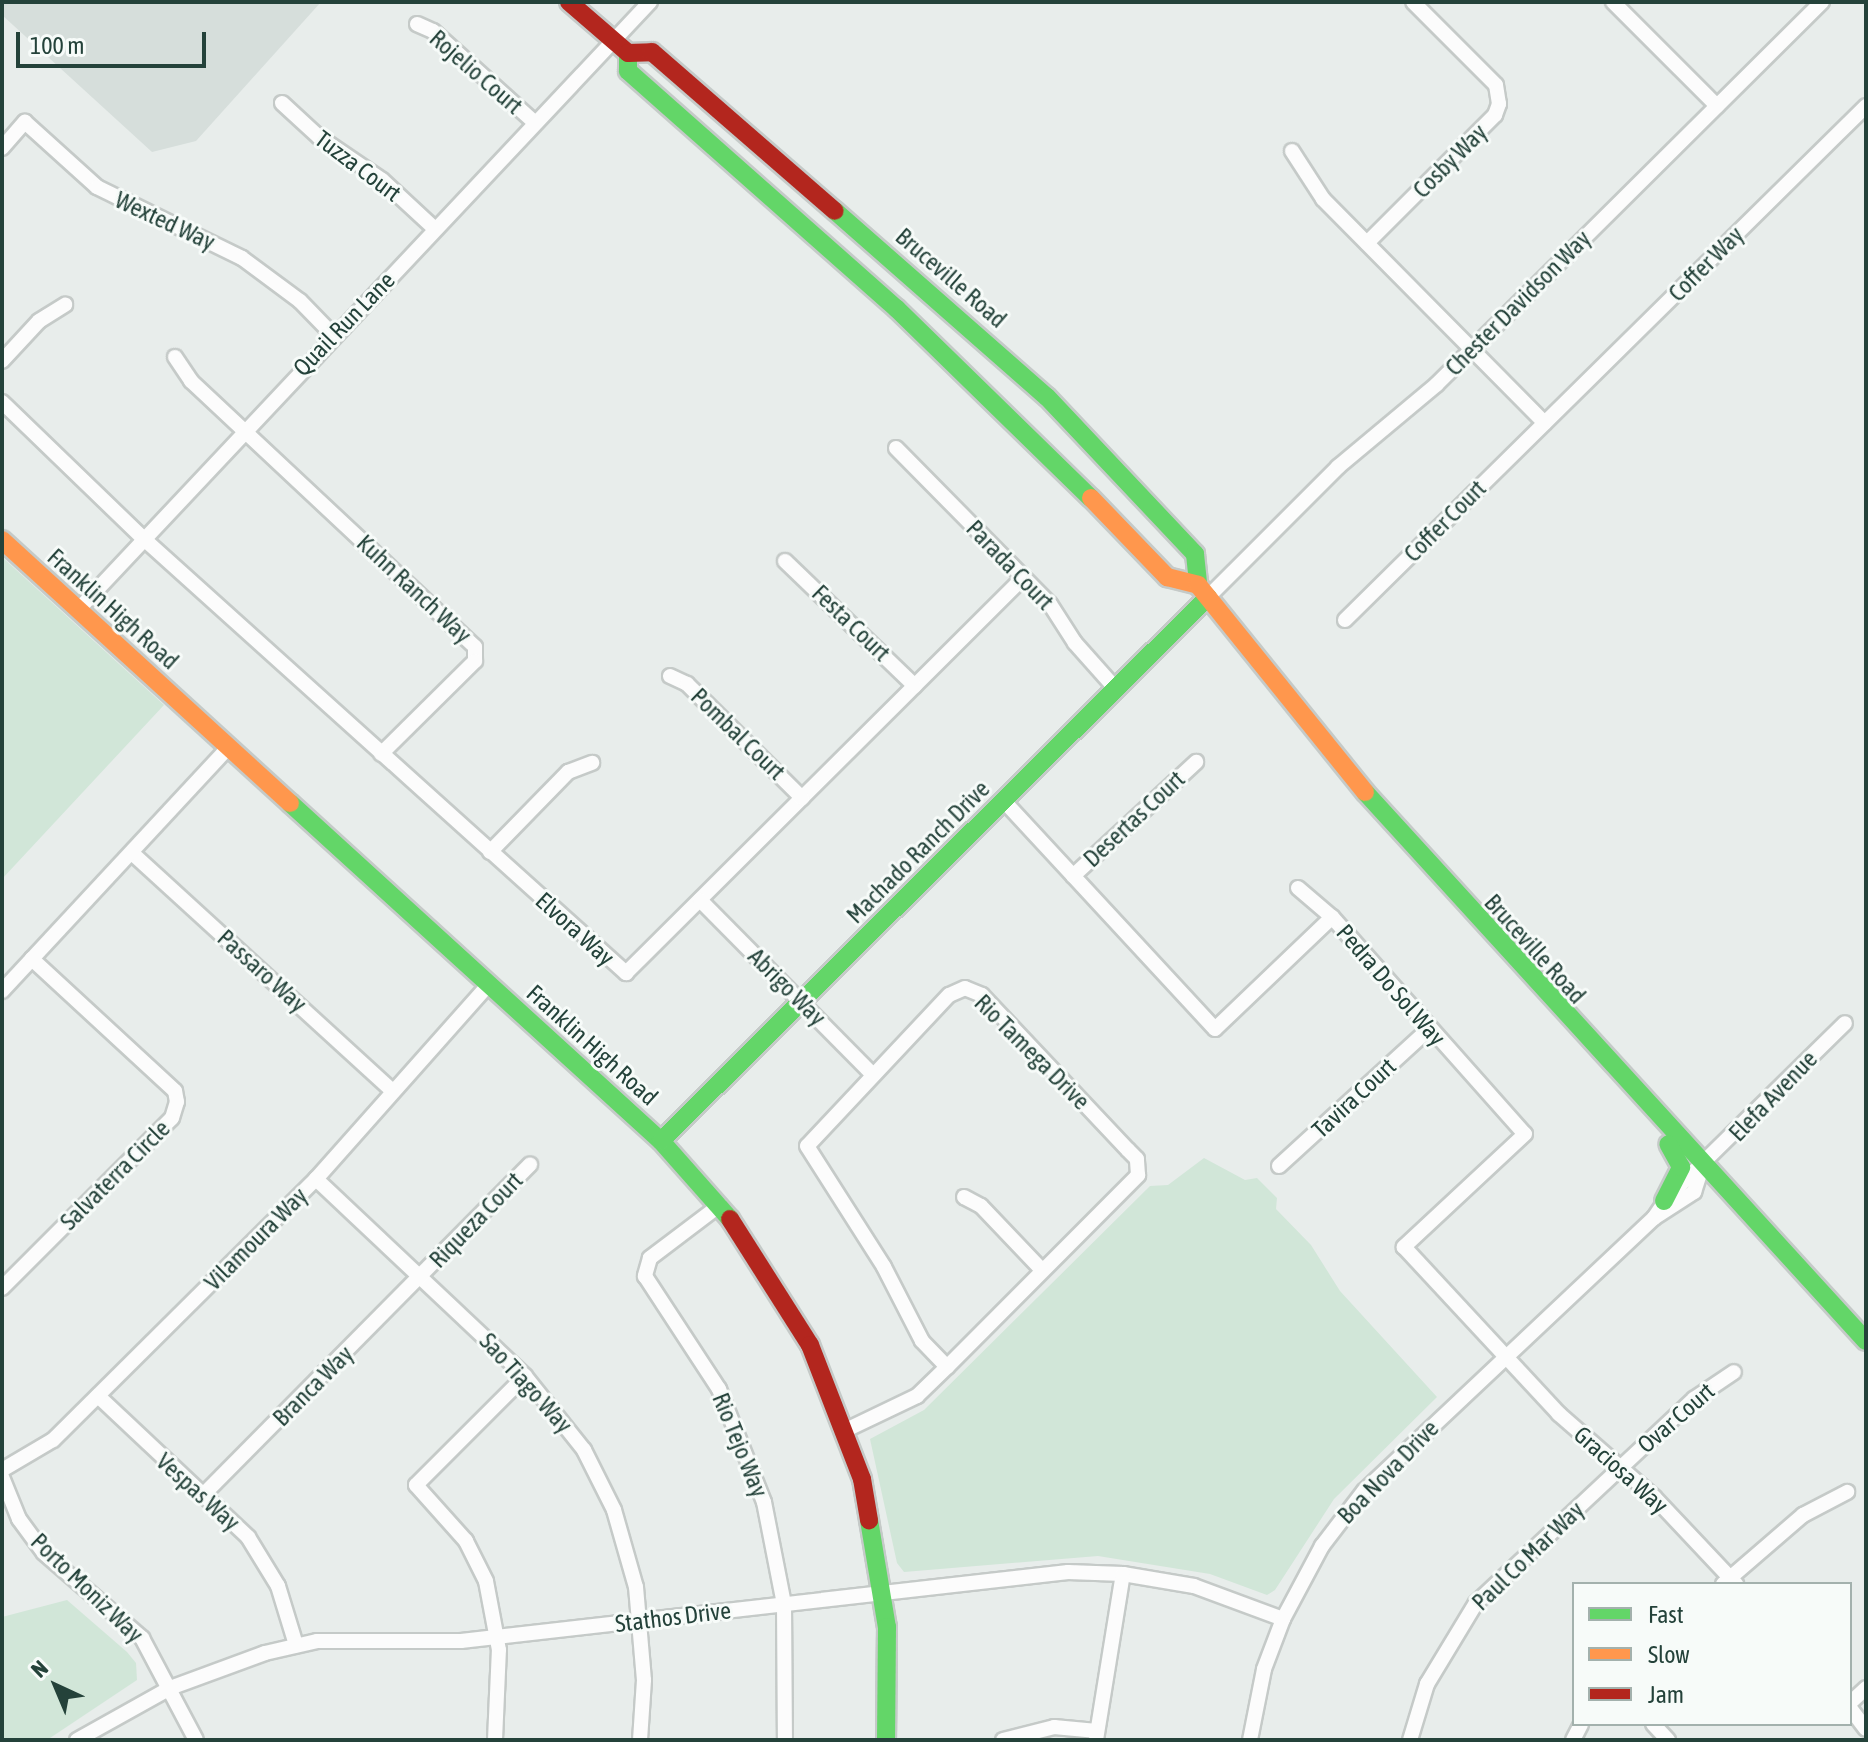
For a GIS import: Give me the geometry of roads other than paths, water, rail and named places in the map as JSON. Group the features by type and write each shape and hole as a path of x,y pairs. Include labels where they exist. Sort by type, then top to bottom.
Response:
{"main road":[{"name":"Bruceville Road","path":"569,2 628,53 652,52 1047,397 1195,554 1203,591 1389,823 1702,1168 1862,1336"},
{"name":"Bruceville Road","path":"628,53 628,71 896,308 1037,442 1167,577 1203,591"},
{"name":"Franklin High Road","path":"2,540 661,1141 720,1205 793,1312 846,1430 865,1494 883,1592 886,1740"},
{"name":"Machado Ranch Drive","path":"661,1141 1116,689 1203,591"},
{"path":"1659,1210 1681,1167 1663,1125"}],"street":[{"name":"Quail Run Lane","path":"78,610 650,2"},
{"name":"Cosby Way","path":"1367,243 1495,115 1499,104 1496,85 1413,2"},
{"path":"1613,2 1717,106"},
{"name":"Chester Davidson Way","path":"1203,591 1472,349 1717,106 1815,4"},
{"name":"Rojelio Court","path":"417,24 433,31 534,122"},
{"name":"Tuzza Court","path":"282,103 319,137 382,180 435,229"},
{"name":"Coffer Way","path":"1545,423 1866,106"},
{"name":"Wexted Way","path":"2,148 25,122 97,187 242,258 300,301 334,336"},
{"path":"1292,151 1313,188 1545,423"},
{"path":"2,361 39,321 65,305"},
{"name":"Kuhn Ranch Way","path":"175,357 191,381 475,647 475,661 381,754"},
{"name":"Elvora Way","path":"2,402 144,539 626,973 1024,577"},
{"name":"Coffer Court","path":"1345,620 1545,423"},
{"name":"Parada Court","path":"896,448 1024,577 1116,689"},
{"name":"Festa Court","path":"785,561 915,686"},
{"name":"Pombal Court","path":"670,676 687,684 802,798"},
{"path":"2,991 229,747"},
{"name":"Desertas Court","path":"1073,876 1196,762"},
{"path":"490,852 568,772 592,763"},
{"name":"Pedra Do Sol Way","path":"1003,800 1215,1029 1314,940 1332,917 1428,1030 1525,1134 1404,1247 1505,1357"},
{"name":"Passaro Way","path":"132,853 392,1090"},
{"path":"1298,888 1332,917"},
{"name":"Abrigo Way","path":"700,900 873,1075"},
{"name":"Salvaterra Circle","path":"2,1288 172,1118 177,1102 175,1091 32,959"},
{"name":"Vilamoura Way","path":"2,1470 35,1454 98,1396 316,1179 489,984"},
{"name":"Rio Tamega Drive","path":"846,1430 907,1402 947,1367 1138,1175 1137,1159 982,995 965,988 949,995 807,1146 884,1267 922,1341 947,1367"},
{"name":"Elefa Avenue","path":"1505,1357 1702,1168 1845,1023"},
{"name":"Tavira Court","path":"1279,1166 1428,1030"},
{"name":"Riqueza Court","path":"423,1276 530,1164"},
{"name":"Sao Tiago Way","path":"316,1179 423,1276 525,1376 569,1427 597,1473 627,1548 641,1620 640,1740"},
{"path":"964,1197 981,1206 1042,1270"},
{"name":"Rio Tejo Way","path":"720,1205 650,1258 645,1276 694,1345 741,1437 772,1535 784,1604 785,1740"},
{"name":"Branca Way","path":"203,1495 423,1276"},
{"name":"Graciosa Way","path":"1505,1357 1620,1468 1729,1582"},
{"name":"Boa Nova Drive","path":"1250,1740 1264,1669 1283,1619 1322,1546 1364,1491 1505,1357"},
{"name":"Ovar Court","path":"1620,1468 1694,1399 1734,1372"},
{"path":"495,1740 498,1637 494,1607 475,1556 416,1485 525,1376"},
{"name":"Vespas Way","path":"98,1396 234,1522 265,1561 296,1645"},
{"name":"Paul Co Mar Way","path":"1410,1740 1427,1684 1462,1622 1492,1586 1620,1468"},
{"name":"Porto Moniz Way","path":"2,1477 33,1540 142,1638 196,1740"},
{"path":"1729,1582 1803,1515 1847,1492"},
{"name":"Stathos Drive","path":"77,1740 170,1688 296,1645 498,1637 1052,1573 1123,1574 1194,1586 1283,1619"},
{"path":"1003,1740 1054,1727 1096,1736 1123,1574"},
{"path":"1852,1703 1866,1688"},
{"path":"1852,1708 1866,1729"}]}
